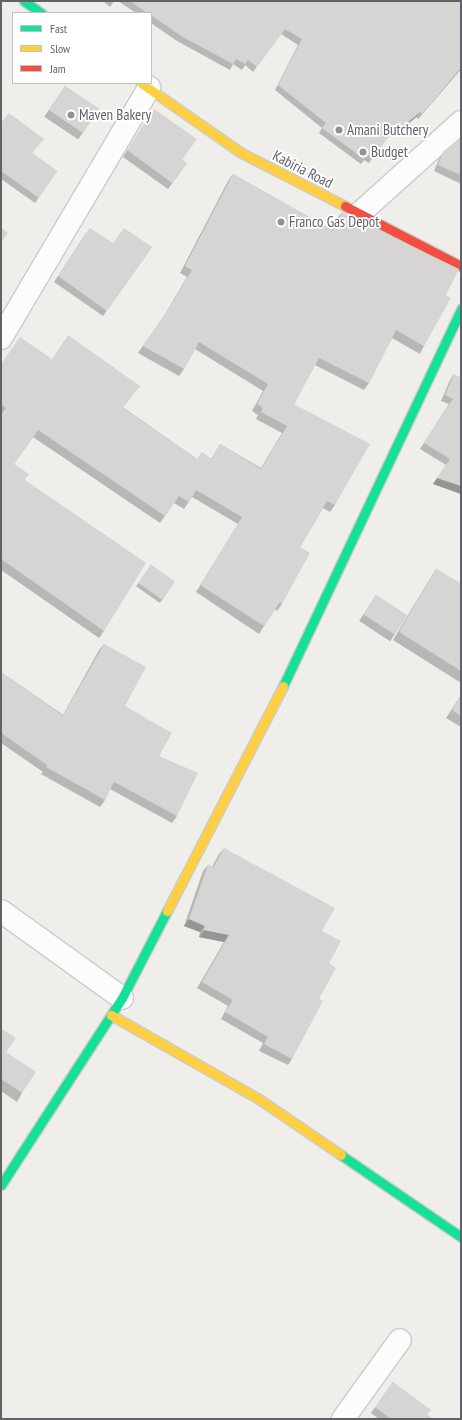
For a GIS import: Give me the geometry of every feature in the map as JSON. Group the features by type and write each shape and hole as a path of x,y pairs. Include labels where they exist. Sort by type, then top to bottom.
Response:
{"street":[{"path":"24,1 40,12"},
{"path":"1,338 145,86"},
{"name":"Kabiria Road","path":"145,86 240,152 461,266"},
{"path":"359,214 461,122"},
{"path":"1,1185 116,1007 266,723 461,310"},
{"path":"1,911 116,1007 258,1099 461,1237"},
{"path":"343,1419 400,1340"}],"building":[{"path":"130,1 461,1 461,68 422,114 420,112 400,129 397,125 372,158 368,155 364,159 322,128 326,123 278,85 302,39 285,29 257,67 248,60 245,64 236,59 233,64 181,36 152,16 152,12 146,12"},
{"path":"65,86 99,109 83,133 49,110"},
{"path":"154,109 197,139 182,160 187,163 172,183 127,150"},
{"path":"9,113 44,139 32,153 57,171 39,198 1,171 1,123"},
{"path":"461,137 461,175 438,165 443,152"},
{"path":"233,174 333,231 342,212 459,269 446,295 451,298 424,346 396,330 369,383 319,358 294,404 370,444 335,505 327,501 300,547 310,553 282,604 280,602 264,626 200,585 242,517 196,490 189,502 179,496 165,516 38,430 14,464 29,474 25,480 146,563 104,631 1,559 1,415 6,408 1,404 1,364 20,337 52,359 68,335 140,386 123,408 197,459 202,452 212,459 220,444 261,469 287,426 261,412 263,408 257,404 268,384 199,342 184,369 143,346 168,310 192,270 185,266"},
{"path":"1,227 8,233 1,243"},
{"path":"90,228 113,243 124,228 152,247 107,311 58,276"},
{"path":"454,374 461,378 461,486 437,478 450,459 424,443 453,399 445,395"},
{"path":"151,565 175,582 162,600 138,583"},
{"path":"436,569 461,584 461,671 399,632"},
{"path":"376,595 407,615 395,634 363,614"},
{"path":"104,644 146,667 125,706 172,733 159,756 198,773 177,816 114,782 105,800 46,767 47,765 1,733 1,672 63,716"},
{"path":"461,696 461,716 452,710"},
{"path":"224,848 335,908 322,931 341,941 329,963 336,968 319,999 323,1001 292,1059 264,1044 268,1037 225,1012 233,1000 202,982 229,935 204,930 205,926 189,919 208,865 213,868"},
{"path":"1,1028 16,1038 6,1052 36,1072 22,1093 1,1079"},
{"path":"393,1382 431,1410 427,1415 433,1419 391,1419 375,1407"}],"traffic: fast":[{"path":"24,1 40,12"},
{"path":"283,686 461,309"},
{"path":"1,1185 122,998 167,911"},
{"path":"341,1155 461,1237"}],"traffic: slow":[{"path":"142,84 240,152 345,206"},
{"path":"167,911 283,686"},
{"path":"111,1015 259,1099 341,1155"}],"traffic: jam":[{"path":"345,206 461,266"}],"place":[{"name":"Maven Bakery","path":"71,115"},
{"name":"Amani Butchery","path":"339,130"},
{"name":"Budget","path":"363,152"},
{"name":"Franco Gas Depot","path":"281,222"}]}
